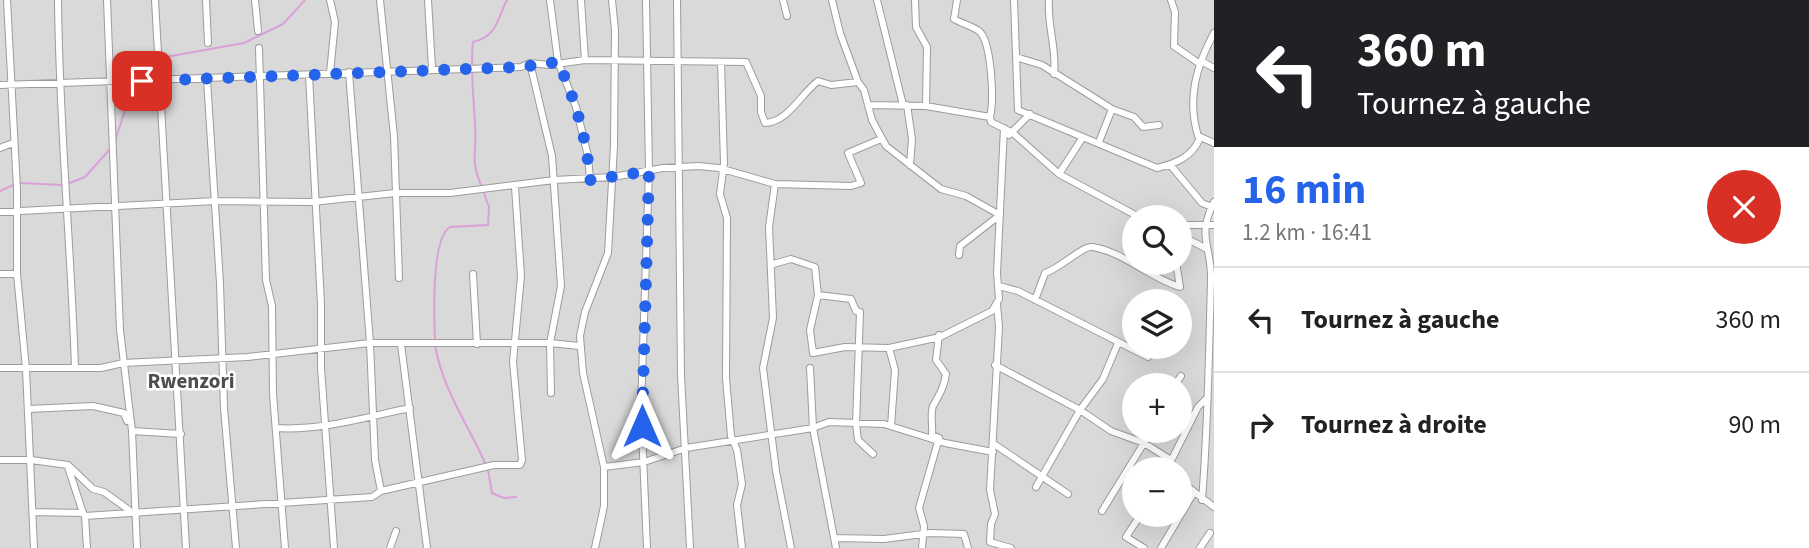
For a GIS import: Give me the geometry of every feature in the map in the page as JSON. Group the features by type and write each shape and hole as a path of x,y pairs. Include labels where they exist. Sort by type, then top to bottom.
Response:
{"street":[{"path":"7,0 17,181 17,274 29,409 34,548"},
{"path":"58,0 59,82 68,182 75,368"},
{"path":"107,0 111,81 110,134 117,206 123,363 132,431 133,511 137,548"},
{"path":"155,0 173,360 181,434 186,548"},
{"path":"206,0 208,43"},
{"path":"255,0 258,31"},
{"path":"330,0 335,22 330,73"},
{"path":"380,0 394,136 399,278"},
{"path":"428,0 432,68"},
{"path":"550,0 558,62 578,115 588,156 590,180"},
{"path":"581,0 585,60"},
{"path":"595,548 604,506 604,467 579,346 585,312 607,260 613,177 612,0"},
{"path":"646,0 649,171 641,408 647,548"},
{"path":"677,0 681,375 690,548"},
{"path":"783,0 787,16"},
{"path":"832,0 858,82 864,90 881,139 941,189 967,196 1000,215"},
{"path":"877,0 912,139 910,165"},
{"path":"915,0 916,27 927,47 926,106"},
{"path":"957,0 954,19 980,32 982,36 992,79 990,122 1013,133 1059,174 1122,208"},
{"path":"1014,0 1016,107 1155,167 1193,154 1200,138 1193,109 1200,63 1214,33"},
{"path":"1049,0 1048,21 1056,52 1054,74"},
{"path":"1171,0 1175,12 1174,46 1200,63 1214,68"},
{"path":"0,13 8,13"},
{"path":"259,48 266,280 272,306 276,428 285,548"},
{"path":"1016,57 1042,65 1112,108 1134,117 1143,127 1159,125"},
{"path":"0,85 132,79 160,81 432,68 522,67 530,63 585,60 747,63 761,96 761,113 765,123 779,121 818,81 831,85 858,82"},
{"path":"721,62 720,194 727,222 726,377 742,484 737,505 742,548"},
{"path":"530,63 547,130 554,180 561,286 550,343 551,393"},
{"path":"349,72 370,343 372,416 381,491"},
{"path":"309,75 313,202 334,548"},
{"path":"207,79 216,201 224,408 236,548"},
{"path":"868,105 926,106 990,117"},
{"path":"1099,142 1112,108"},
{"path":"1004,137 1013,133 1030,114"},
{"path":"1004,128 997,304 999,327 990,490 995,514 990,524 990,542 1011,548"},
{"path":"1059,174 1083,137"},
{"path":"1200,138 1214,143"},
{"path":"0,212 167,206 216,201 313,202 360,199 395,193 482,190 554,180 590,180 677,168 722,166 775,184 851,186 861,183 848,153 881,139"},
{"path":"0,148 13,143"},
{"path":"1167,165 1172,167 1202,202 1213,204 1205,224 1205,248 1211,275 1207,398 1210,426 1202,500"},
{"path":"775,184 769,227 773,264 773,318 763,368 791,548"},
{"path":"33,512 84,514 372,497 381,491 488,467 520,465 522,461 514,343 521,276 515,187"},
{"path":"959,255 960,246 1000,215"},
{"path":"1192,225 1214,225"},
{"path":"1192,241 1205,248"},
{"path":"1035,300 1045,273 1060,268 1088,247 1122,259"},
{"path":"773,264 791,259 815,267 818,295 810,330 813,353 822,349 889,348 939,335 981,316 997,304"},
{"path":"0,274 17,274"},
{"path":"473,274 477,344"},
{"path":"1150,275 1181,287 1179,275"},
{"path":"999,286 1035,300 1122,345"},
{"path":"818,295 851,299 856,311 860,312 856,424 858,440 873,454"},
{"path":"939,335 936,360 946,374 944,389 934,405 932,435 939,440"},
{"path":"0,368 101,368 123,363 224,358 370,343 550,343 579,346"},
{"path":"1037,486 1080,410 1103,379 1118,343"},
{"path":"401,344 427,548"},
{"path":"889,348 895,370 891,426"},
{"path":"995,365 1122,435"},
{"path":"810,368 813,428 836,548"},
{"path":"1173,457 1198,407 1207,398"},
{"path":"29,409 110,407 124,413 132,431"},
{"path":"276,428 326,428 348,419 410,408"},
{"path":"604,467 644,461 686,448 813,428 829,422 891,426 939,440 993,448 1068,494"},
{"path":"132,431 181,434"},
{"path":"922,548 924,534 919,508 939,440"},
{"path":"1102,511 1144,443 1166,457"},
{"path":"0,460 31,460 68,465 93,489 104,492 133,511"},
{"path":"68,465 84,514 86,548"},
{"path":"1161,548 1193,494 1214,507"},
{"path":"1133,527 1126,537 1144,548"},
{"path":"390,548 396,531"},
{"path":"1200,548 1210,533"},
{"path":"835,538 884,539 924,534 964,534 968,548"}],"shaded area":[{"path":"0,0 1214,0 1214,208 1208,223 1214,224 1214,548 0,548"}],"waterway":[{"path":"160,58 244,43 283,24 305,0"},
{"path":"481,185 475,161 473,42 492,31 507,0"},
{"path":"136,78 148,59 155,58"},
{"path":"115,141 134,83"},
{"path":"67,184 85,177 110,149"},
{"path":"21,183 62,185"},
{"path":"0,191 13,185"},
{"path":"435,340 435,279 440,246 450,227 488,225 489,207 483,190"},
{"path":"435,345 450,392 486,465"},
{"path":"488,470 492,493 504,498 516,497"}],"district":[{"name":"Rwenzori","path":"191,381"}],"route":[{"path":"142,81 432,68 522,67 530,63 549,65 558,62 576,107 588,156 590,180 649,171 642,426"}]}
